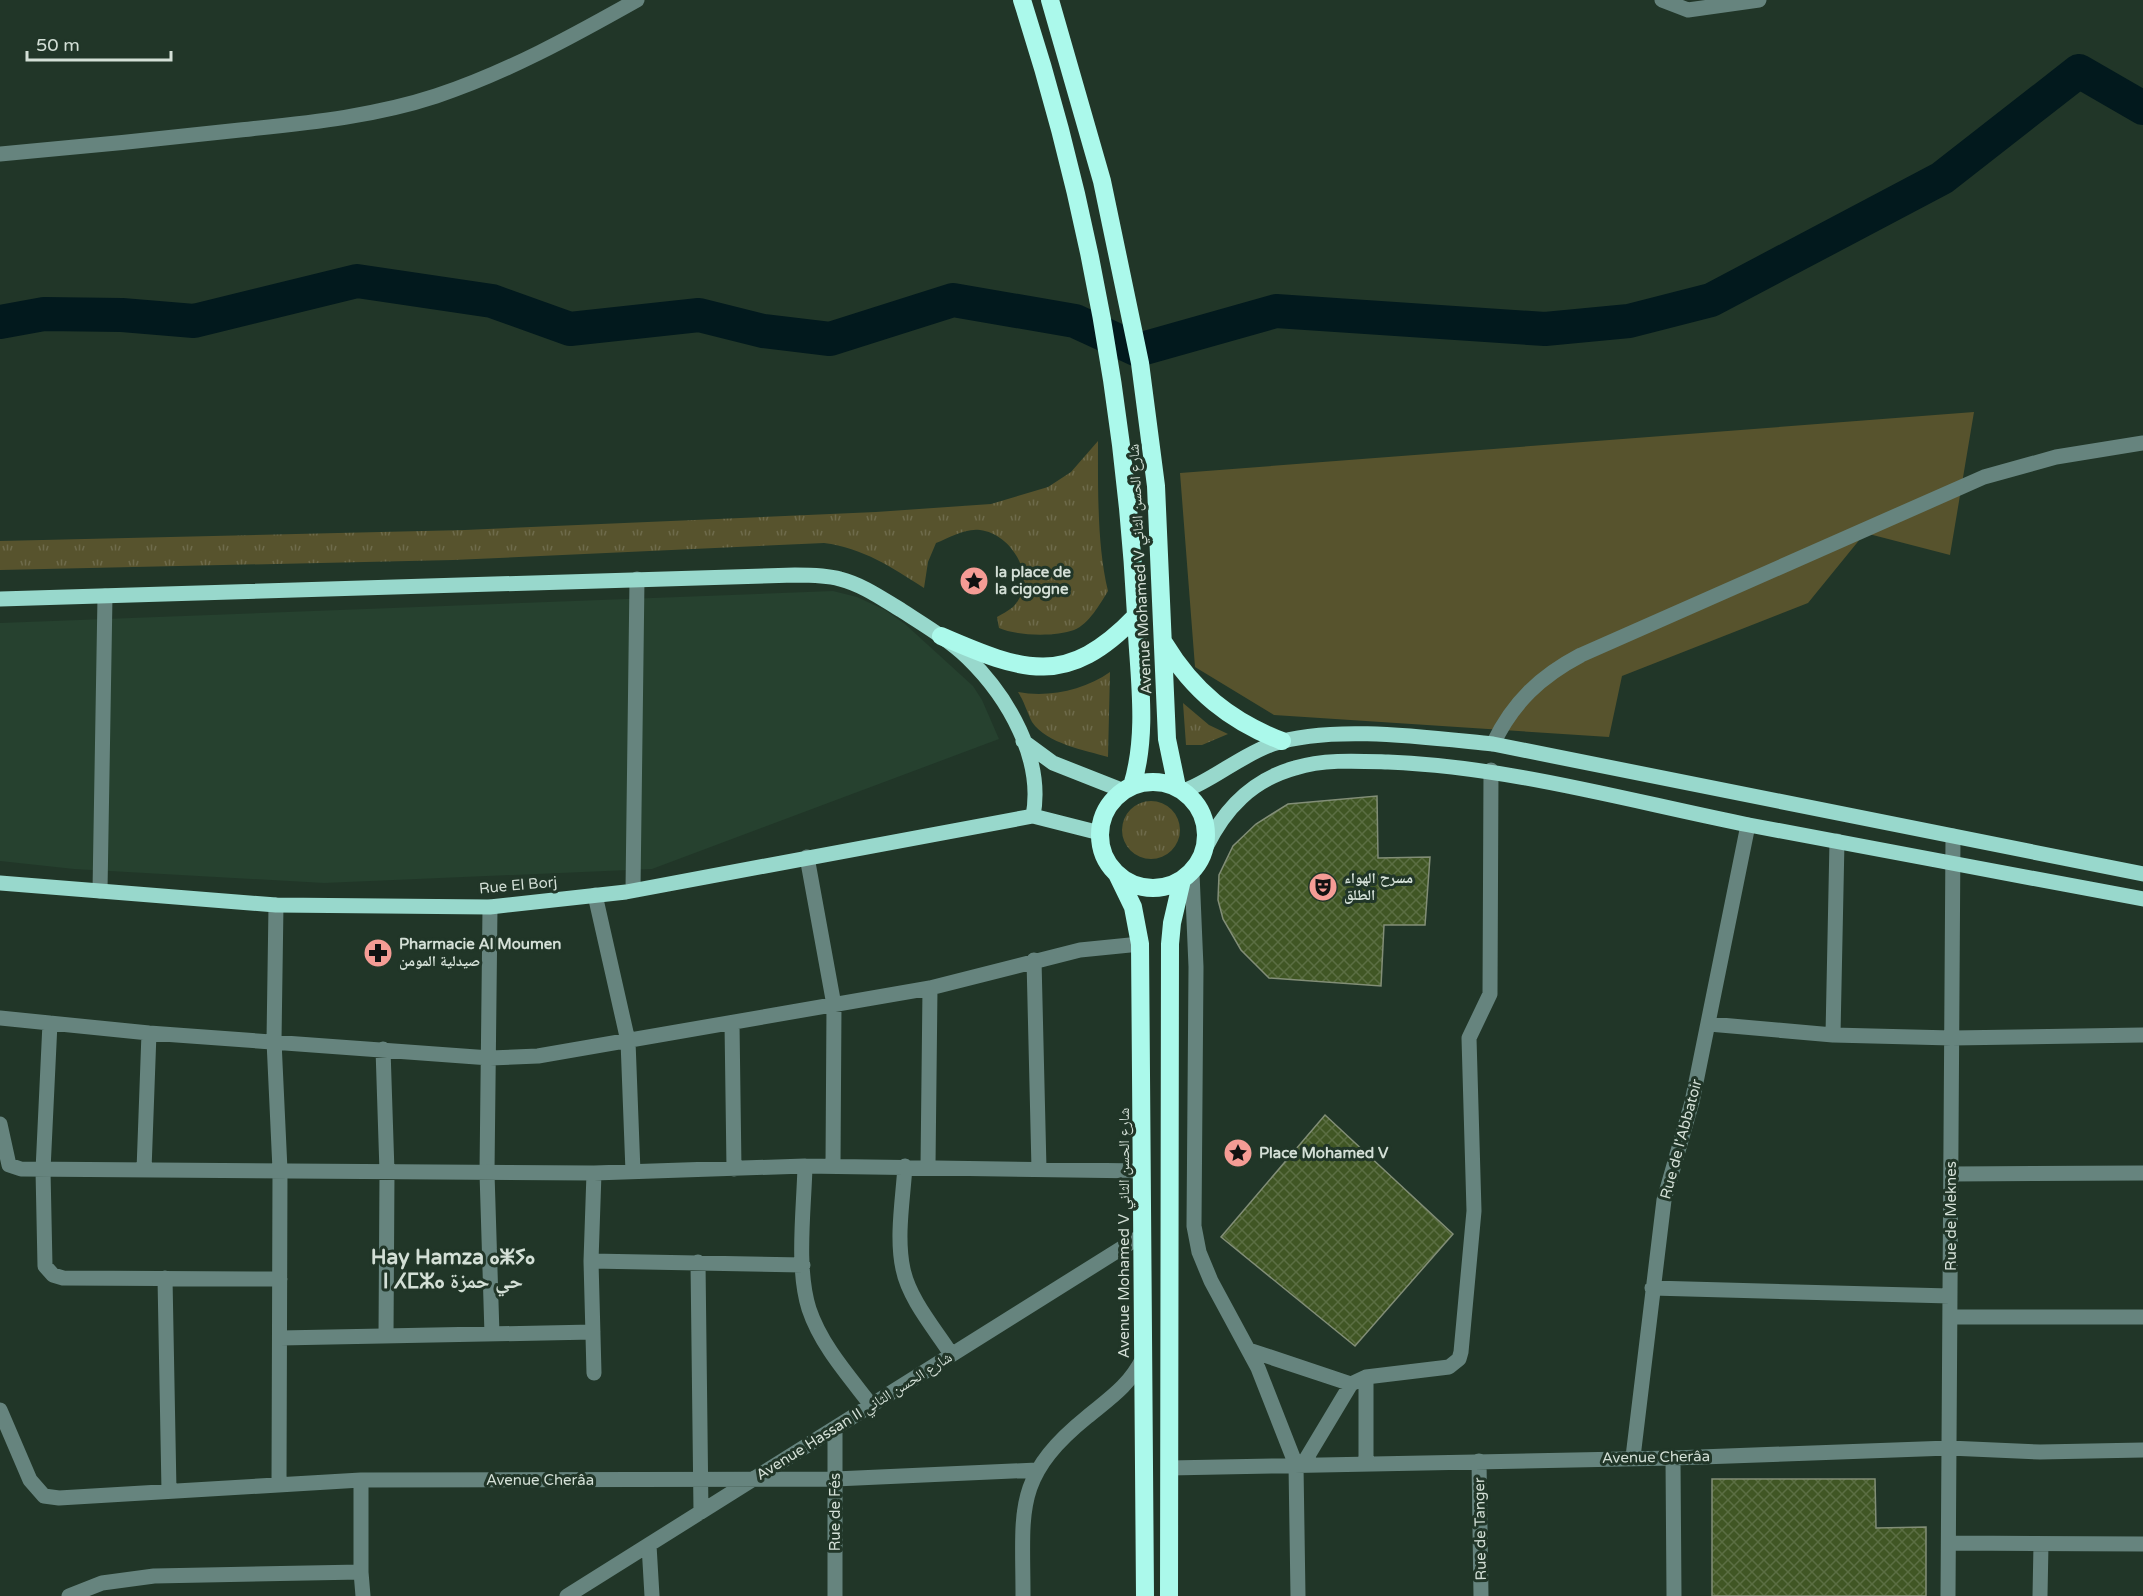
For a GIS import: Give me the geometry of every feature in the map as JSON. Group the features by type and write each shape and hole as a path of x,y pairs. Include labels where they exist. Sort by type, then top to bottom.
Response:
{"highway":[{"name":"Avenue Mohamed V شارع الحسن الثاني","path":"1022,0 1062,133 1102,310 1128,488 1142,739 1128,789"},
{"name":"Avenue Mohamed V شارع الحسن الثاني","path":"1050,0 1086,120 1127,292 1140,363 1156,486 1167,739 1180,789"},
{"path":"941,636 1015,665 1049,667 1082,659 1111,642 1136,616"},
{"path":"1164,643 1189,680 1222,711 1241,723 1282,741"},
{"path":"1169,1596 1170,944 1172,923 1187,877 1206,847 1205,822 1197,805 1180,789 1155,782 1128,789 1110,804 1103,818 1100,833 1101,848 1117,874 1141,888 1169,886 1187,877"},
{"name":"Avenue Mohamed V شارع الحسن الثاني","path":"1117,874 1133,907 1140,944 1145,1596"}],"main road":[{"path":"0,599 795,574 839,578 860,586 941,636 967,658 990,683 1009,711 1023,741 1035,776 1037,798 1033,816 1100,833"},
{"path":"1180,789 1211,779 1258,750 1282,741 1373,735 1493,744 2143,874"},
{"path":"1023,741 1058,766 1128,789"},
{"path":"1206,847 1229,808 1243,795 1277,774 1295,767 1334,762 1373,762 1491,770 1748,825 2143,899"},
{"name":"Rue El Borj","path":"0,882 276,905 490,907 633,890 1033,816"}],"street":[{"path":"0,154 334,120 392,108 478,80 569,38 637,0"},
{"path":"1662,0 1688,10 1759,0"},
{"path":"1493,744 1520,699 1551,673 1581,655 1984,477 2056,457 2143,443"},
{"path":"633,890 637,579"},
{"path":"100,891 105,596"},
{"path":"1300,1464 1351,1384 1365,1377 1455,1364 1461,1352 1474,1211 1469,1038 1490,994 1491,770"},
{"name":"Rue de l'Abbatoir","path":"1633,1457 1664,1200 1683,1140 1709,1024 1748,825"},
{"name":"Rue de Meknes","path":"1948,1596 1953,836"},
{"path":"1833,1035 1837,841"},
{"path":"807,857 834,1005 833,1166"},
{"path":"1187,877 1196,967 1194,1226 1199,1252 1211,1281 1249,1350 1300,1464 1298,1596"},
{"path":"595,895 628,1041 633,1172"},
{"path":"276,905 274,1041 280,1170 279,1484"},
{"path":"490,907 487,1173 492,1334"},
{"path":"0,1018 149,1033 490,1058 554,1054 930,987 1080,950 1140,944"},
{"path":"1034,960 1039,1169"},
{"path":"928,1167 930,987"},
{"path":"50,1023 43,1170 45,1266 53,1275 63,1278 280,1278"},
{"path":"732,1023 734,1169"},
{"path":"1709,1024 1833,1035 1952,1038 2143,1035"},
{"path":"144,1170 149,1033"},
{"path":"383,1049 387,1172 386,1336"},
{"path":"0,1125 9,1165 21,1169 43,1170 594,1173 805,1166 905,1166 1142,1171"},
{"path":"805,1166 803,1265 809,1307 820,1334 871,1405"},
{"path":"905,1166 901,1254 903,1271 915,1297 951,1354"},
{"path":"594,1173 591,1261 594,1373"},
{"path":"1951,1174 2143,1173"},
{"name":"Avenue Hassan II شارع الحسن الثاني","path":"567,1596 1141,1236"},
{"path":"591,1261 803,1265"},
{"path":"698,1262 701,1512"},
{"path":"165,1278 169,1491"},
{"path":"1652,1288 1950,1296"},
{"path":"1950,1317 2143,1317"},
{"path":"280,1338 593,1332"},
{"path":"1249,1350 1351,1384"},
{"path":"1023,1596 1023,1508 1028,1488 1037,1470 1074,1428 1127,1384 1143,1358"},
{"path":"1365,1377 1366,1464"},
{"name":"Avenue Cherâa","path":"0,1410 30,1480 44,1496 59,1498 361,1480 835,1479 1037,1470"},
{"name":"Rue de Fés","path":"835,1428 835,1596"},
{"name":"Avenue Cherâa","path":"1169,1468 1673,1458 1949,1449 2040,1452 2143,1450"},
{"path":"1673,1458 1674,1596"},
{"name":"Rue de Tanger","path":"1479,1461 1481,1596"},
{"path":"361,1480 363,1596"},
{"path":"1948,1544 2143,1544"},
{"path":"2040,1596 2041,1544"},
{"path":"649,1545 652,1596"},
{"path":"77,1594 127,1578 361,1572"}],"shaded area":[{"path":"833,591 857,597 885,610 905,624 973,686 982,700 999,739 652,869 324,883 74,869 0,861 0,623"}],"green space":[{"path":"1974,412 1950,555 1865,533 1808,603 1622,676 1609,737 1274,715 1195,667 1180,473"},
{"path":"1098,441 1100,536 1108,591 1085,623 1074,630 1057,634 1026,634 999,628 997,617 1013,607 1020,596 1023,572 1019,560 1003,540 992,533 980,530 963,532 936,543 928,562 924,588 864,554 824,543 453,560 0,570 0,541 465,530 876,512 991,504 1048,487 1071,472"},
{"path":"1110,672 1108,757 1067,745 1047,736 1032,722 1018,692 1042,694 1066,691 1089,684"},
{"path":"1183,703 1209,725 1228,734 1202,745 1186,745"},
{"path":"1145,801 1157,801 1172,809 1180,824 1180,836 1172,851 1157,859 1145,859 1130,851 1122,836 1122,824 1130,809"}],"building":[{"name":"مسرح الهواء الطلق","path":"1377,796 1378,858 1430,857 1425,925 1384,925 1381,986 1269,978 1241,950 1223,919 1218,900 1219,875 1233,846 1256,824 1288,804"},
{"path":"1325,1115 1453,1234 1355,1346 1221,1237"},
{"path":"1712,1479 1875,1479 1876,1528 1926,1527 1926,1596 1712,1596"}],"waterway":[{"path":"0,322 44,314 122,315 194,321 357,281 492,301 570,329 699,315 763,331 830,339 953,300 1075,321 1138,350 1276,311 1545,329 1629,321 1711,300 1942,178 2079,71 2143,108"}],"place":[{"name":"la place de la cigogne","path":"974,581"},
{"name":"مسرح الهواء الطلق","path":"1323,887"},
{"name":"Pharmacie Al Moumen صيدلية المومن","path":"378,953"},
{"name":"Place Mohamed V","path":"1238,1153"}],"district":[{"name":"Hay Hamza ⴰⵥⵢⴰ ⵏ ⵃⵎⵣⴰ حي حمزة","path":"453,1269"}]}
